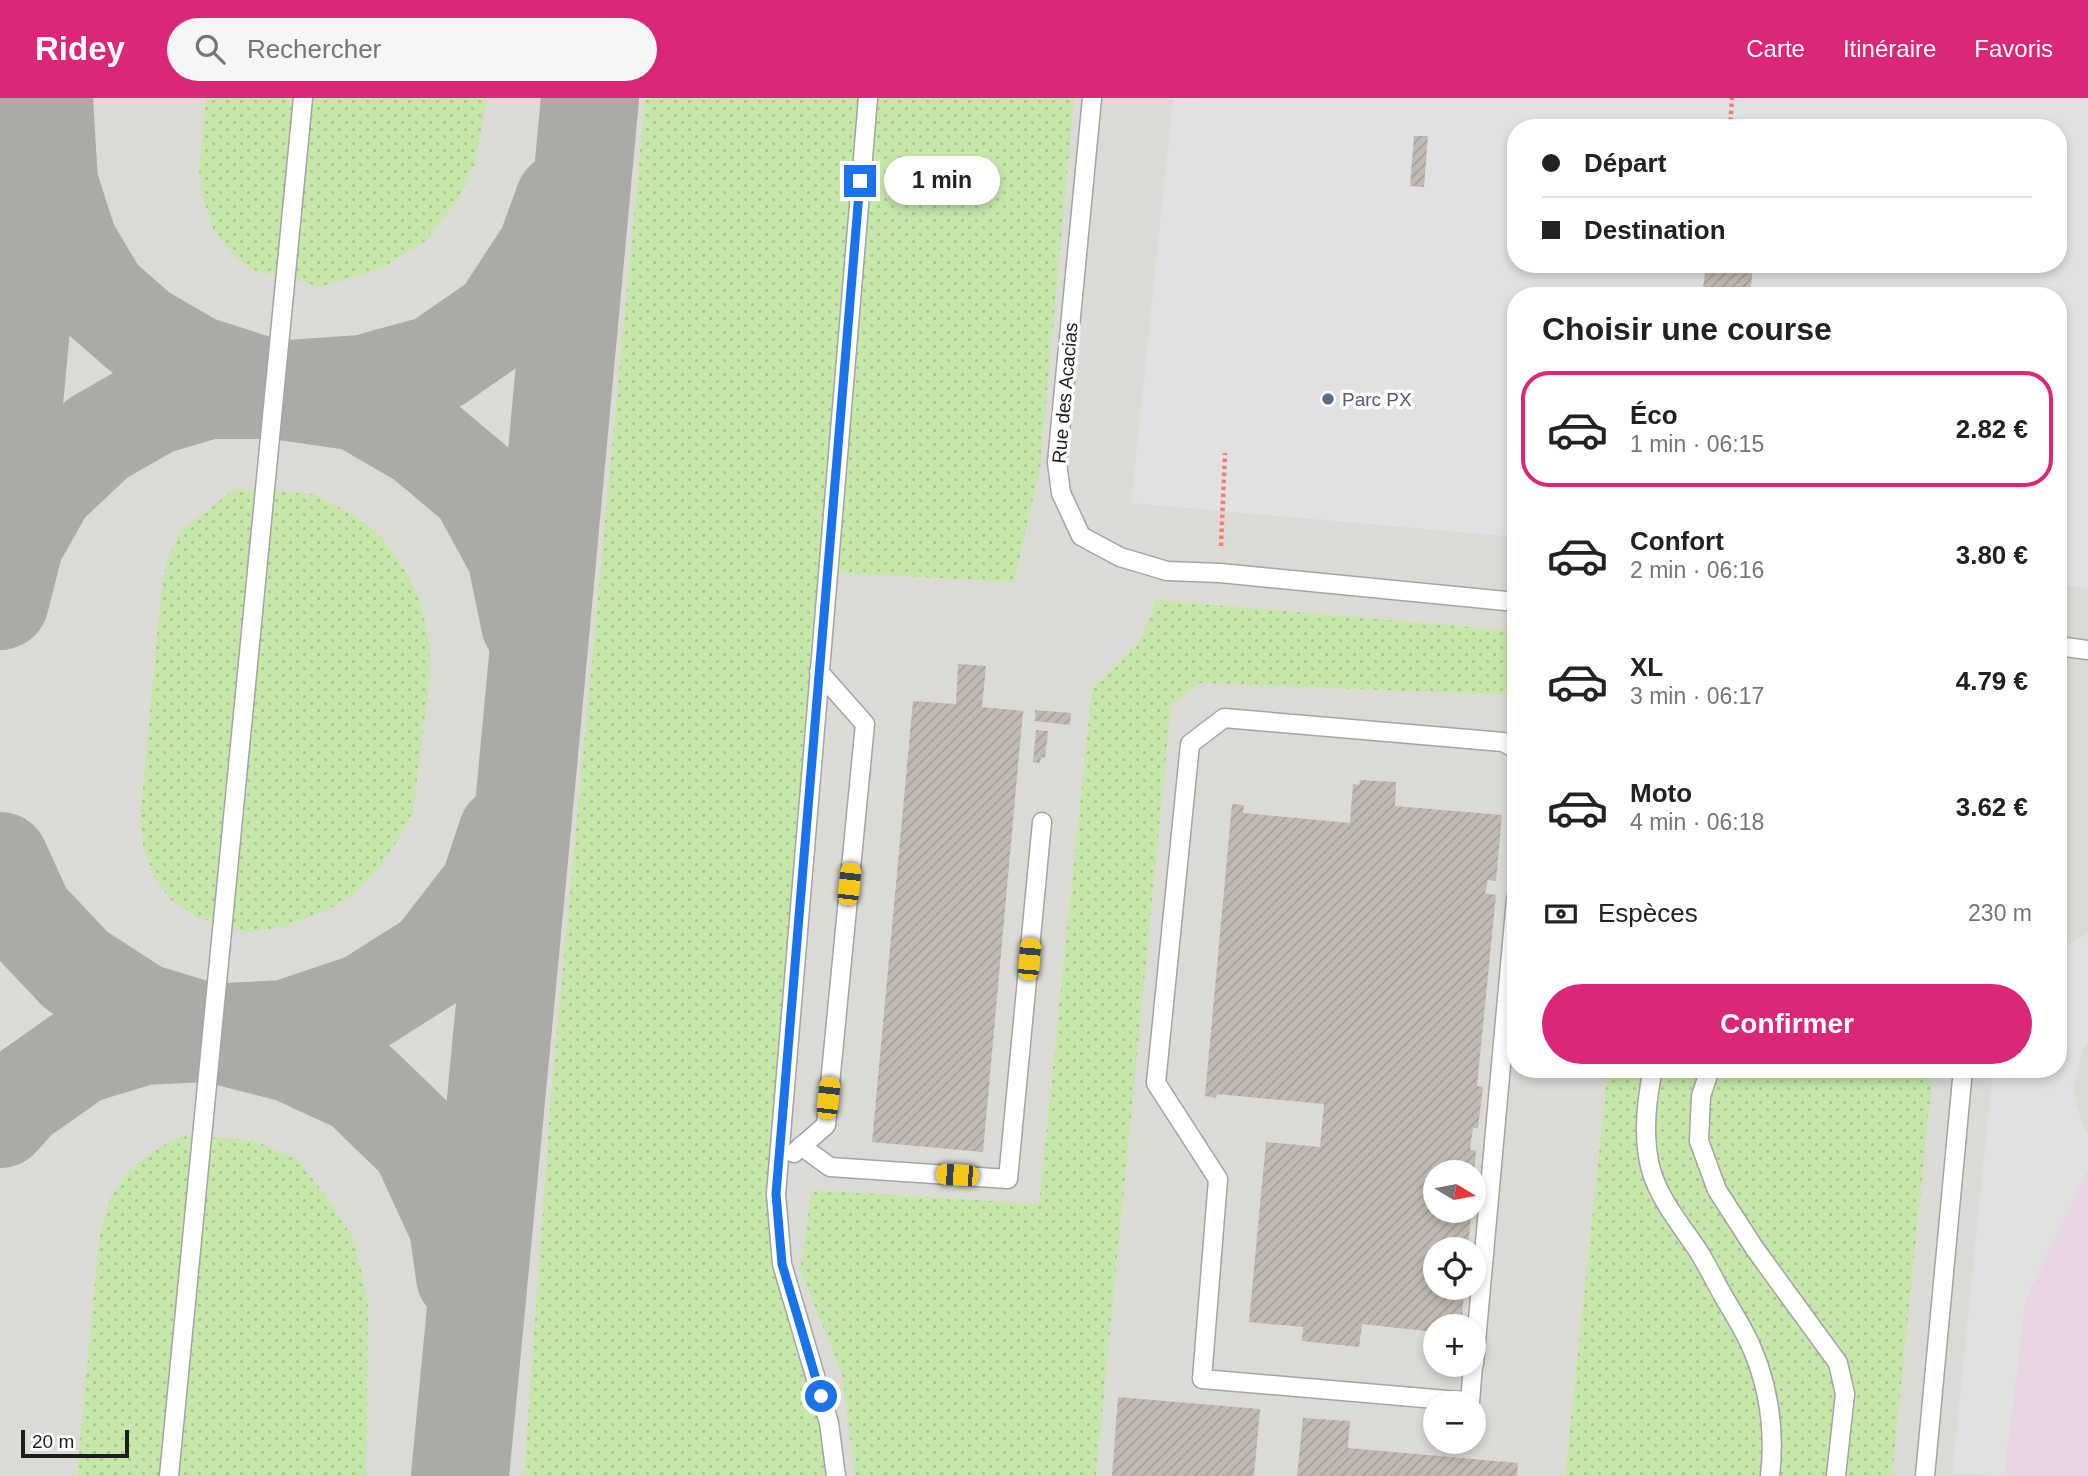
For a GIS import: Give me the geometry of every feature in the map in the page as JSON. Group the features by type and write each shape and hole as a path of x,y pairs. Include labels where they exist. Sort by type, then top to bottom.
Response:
{"lane":[{"path":"169,1476 303,98"},
{"path":"836,1476 829,1423 782,1264 776,1194 867,98"},
{"name":"Rue des Acacias","path":"1092,98 1057,462 1061,492 1082,536 1120,557 1167,571 1220,573 1507,601"},
{"path":"2067,647 2088,650"},
{"path":"778,1166 826,1125 865,724 820,672"},
{"path":"1472,1377 1470,1402 1202,1378 1218,1179 1156,1083 1190,744 1224,718 1507,744"},
{"path":"801,1146 830,1167 1008,1179 1042,822"},
{"path":"1478,1314 1507,996"},
{"path":"1651,1078 1646,1102 1646,1132 1651,1169 1664,1201 1700,1255 1751,1346 1764,1386 1772,1424 1770,1476"},
{"path":"1707,1078 1701,1096 1699,1141 1717,1190 1755,1249 1838,1363 1845,1394 1836,1476"},
{"path":"1925,1476 1962,1078"}],"path":[{"path":"1731,119 1732,98"},
{"path":"1220,573 1226,453"}],"shaded area":[{"path":"0,98 2088,98 2088,1476 0,1476"},
{"name":"Parc PX","path":"1173,98 2088,98 2088,588 2067,586 2067,287 1507,287 1507,536 1131,503"},
{"path":"2088,933 2088,1043 2083,1050 2074,1082 2076,1105 2088,1136 2088,1170 2026,1299 2004,1476 1952,1474 1992,1078 2067,1078 2067,946"},
{"path":"2088,1170 2088,1476 2004,1476 2026,1299"}],"green space":[{"path":"206,98 487,98 475,163 457,201 424,242 380,269 322,287 253,270 234,256 214,231 199,174"},
{"path":"645,98 1074,98 1040,469 1014,582 829,572 778,1166 782,1264 836,1476 524,1476 551,1095"},
{"path":"235,489 314,494 355,516 383,538 406,572 421,603 430,648 429,682 413,812 401,835 378,869 354,895 327,910 286,926 248,933 194,916 170,899 154,877 143,846 141,811 161,594 167,561 181,530"},
{"path":"1156,600 1507,630 1507,695 1199,683 1171,706 1096,1476 855,1476 842,1374 800,1270 812,1190 1039,1204 1092,688 1140,641"},
{"path":"1607,1078 1932,1078 1892,1476 1565,1476"},
{"path":"182,1136 252,1140 297,1159 329,1200 354,1240 368,1300 366,1476 77,1476 99,1239 110,1198 128,1171 158,1148"}],"building":[{"path":"1414,136 1428,136 1424,187 1410,186"},
{"path":"1705,273 1752,273 1751,287 1703,287"},
{"path":"958,664 986,666 982,707 1023,711 983,1152 872,1142 913,701 956,704"},
{"path":"1035,710 1071,713 1070,725 1035,721"},
{"path":"1036,730 1048,731 1045,758 1041,757 1040,763 1033,762"},
{"path":"1360,780 1396,782 1395,806 1502,815 1496,881 1488,880 1485,893 1496,895 1477,1086 1483,1087 1478,1128 1473,1128 1470,1149 1476,1151 1475,1160 1423,1160 1423,1223 1470,1223 1469,1237 1423,1237 1423,1300 1463,1300 1462,1314 1423,1314 1423,1331 1362,1324 1359,1347 1302,1341 1303,1327 1249,1322 1266,1142 1320,1147 1324,1104 1217,1094 1216,1098 1205,1096 1232,804 1244,805 1243,813 1350,823 1353,784 1359,785"},
{"path":"1118,1397 1260,1409 1254,1476 1112,1476"},
{"path":"1303,1418 1350,1421 1348,1448 1518,1463 1517,1476 1297,1476"}],"taxiway":[{"path":"44,98 49,183 69,245 100,297 140,332 195,364 275,390 358,402 422,439 479,487 516,555 530,623"},
{"path":"460,1476 590,98"},
{"path":"0,552 36,168"},
{"path":"0,601 15,542 46,487 98,438 154,406 208,390 275,390 363,384 436,364 501,319 546,250 564,201"},
{"path":"0,1119 19,1098 80,1055 143,1036 286,1029 366,1002 434,959 489,888 507,834"},
{"path":"0,861 25,916 76,970 141,1012 293,1054 360,1085 420,1143 458,1226 465,1276"}],"place":[{"name":"Parc PX","path":"1328,399"}],"route":[{"path":"821,1396 782,1264 776,1194 860,181"}]}
